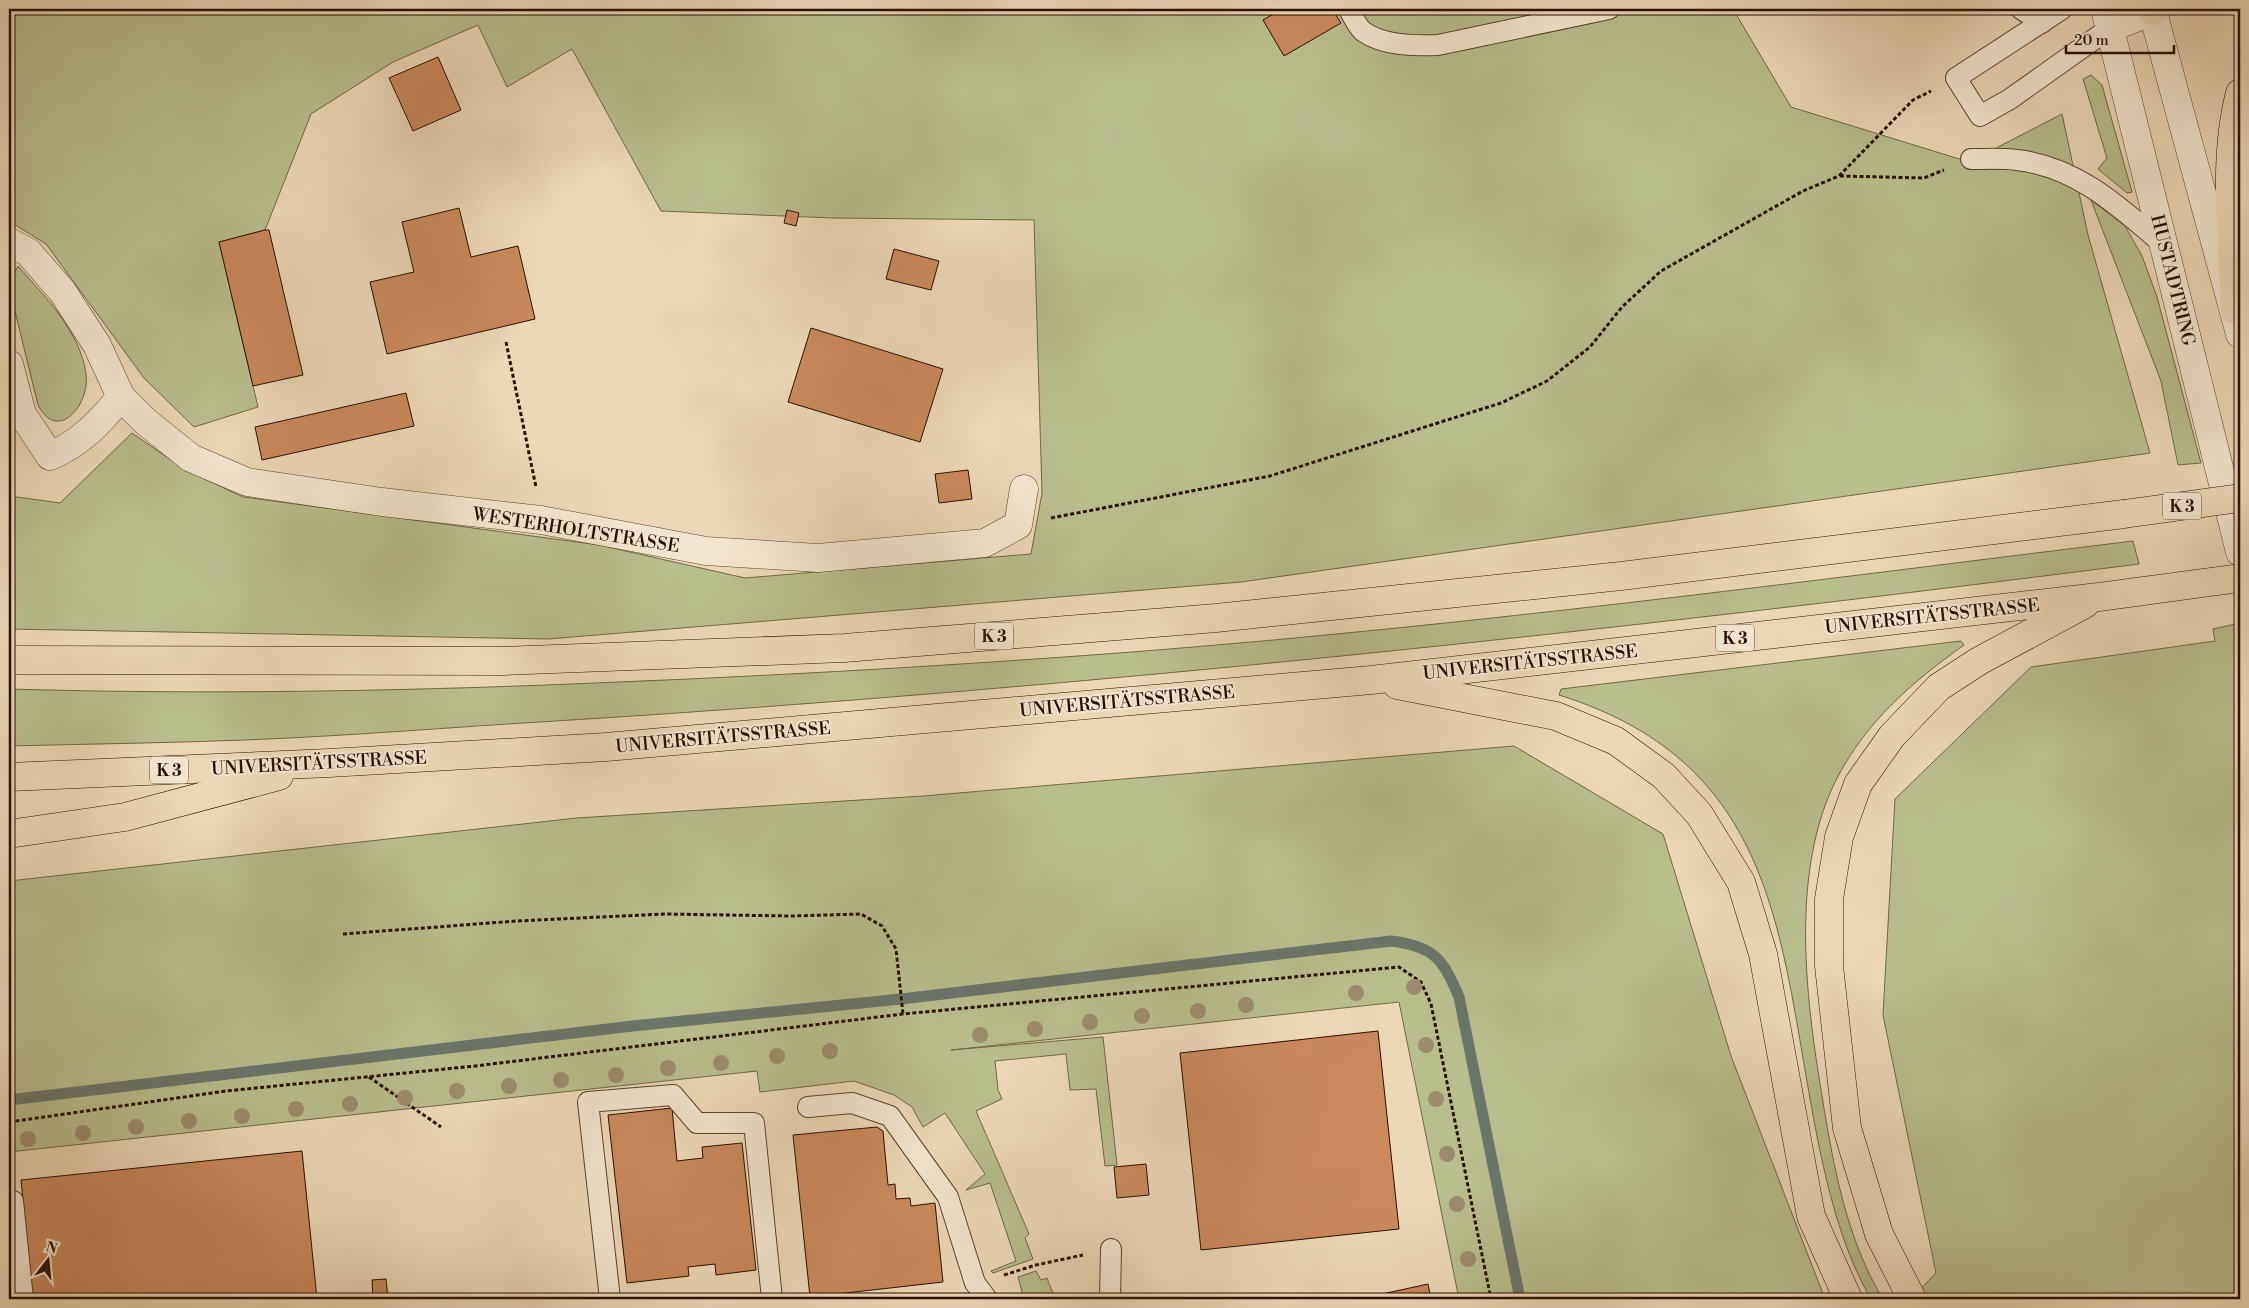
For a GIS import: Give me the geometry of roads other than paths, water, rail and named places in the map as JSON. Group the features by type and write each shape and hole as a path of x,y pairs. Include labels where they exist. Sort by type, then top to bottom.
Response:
{"highway":[{"path":"2237,322 2231,175 2233,140 2240,94"},
{"name":"K 3","path":"9,660 504,661 844,648 1216,618 1621,576 2240,498"},
{"name":"UNIVERSITÄTSSTRASSE","path":"9,777 329,763 606,747 1371,680 2099,597 2240,578"},
{"path":"1912,1299 1879,1234 1847,1128 1828,966 1829,899 1838,837 1858,784 1892,736 1939,687 1979,661 2099,597"},
{"path":"1371,680 1556,716 1574,723 1616,741 1664,776 1699,814 1741,882 1762,954 1811,1216 1848,1299"},
{"path":"9,834 125,817 329,763"}],"street":[{"path":"2108,18 2154,9 2237,322"},
{"name":"HUSTADTRING","path":"2108,18 2240,552"},
{"name":"WESTERHOLTSTRASSE","path":"9,242 28,252 62,291 97,345 121,397 146,422 191,458 247,482 382,502 541,520 706,551 818,558 985,543 1018,525 1024,489"},
{"path":"9,364 22,414 50,456 70,447 96,427 121,397"}],"lane":[{"path":"1349,9 1363,32 1385,40 1418,46 1438,44 1609,9"},
{"path":"2021,9 2042,23"},
{"path":"2062,9 1956,78 1980,116 2010,99 2108,18"},
{"path":"1971,159 2018,160 2062,172 2100,191 2165,246"},
{"path":"610,1299 588,1102 673,1095 697,1124 754,1123 772,1299"},
{"path":"808,1107 852,1103 890,1116 948,1197 981,1291"},
{"path":"13,1201 24,1299"},
{"path":"1110,1299 1111,1249"}],"waterway":[{"path":"9,1100 633,1026 901,999 1391,941 1418,947 1435,957 1448,973 1459,997 1520,1299"}]}
